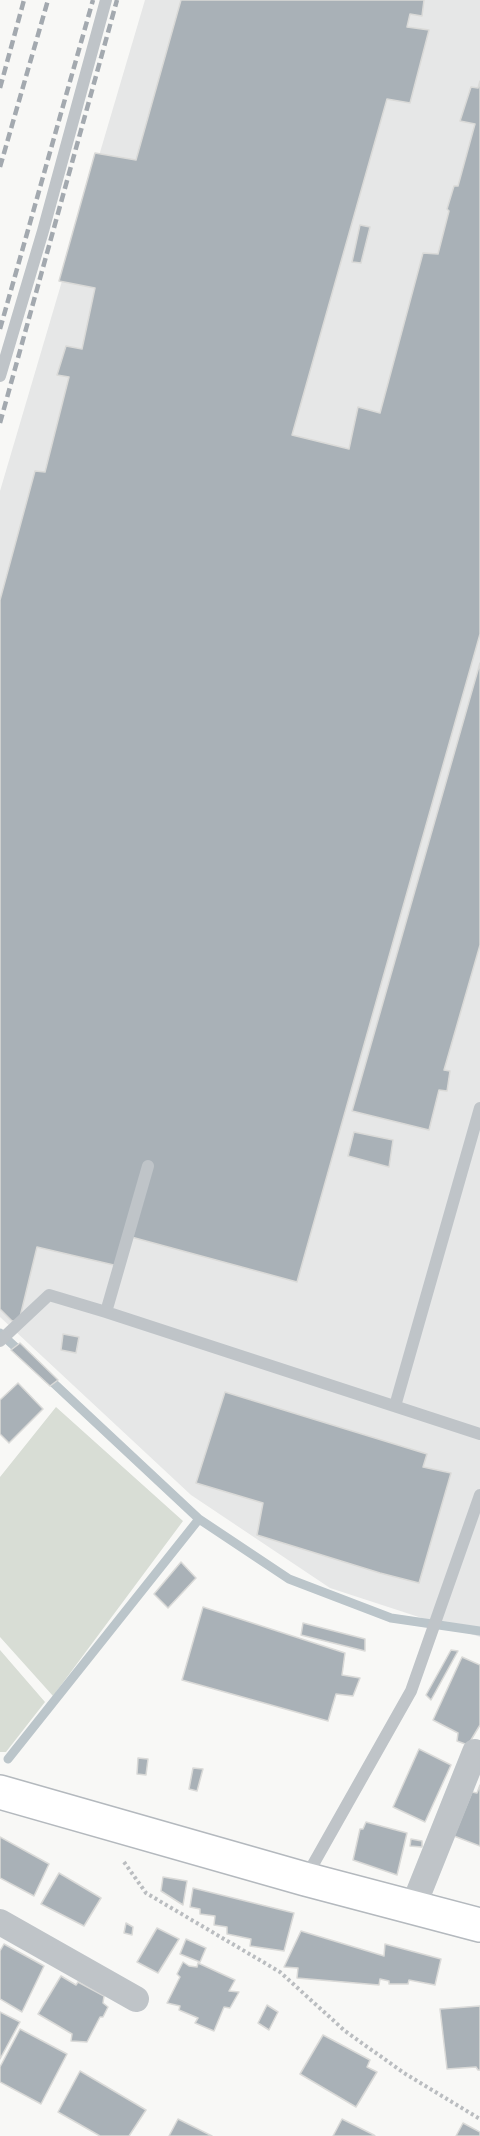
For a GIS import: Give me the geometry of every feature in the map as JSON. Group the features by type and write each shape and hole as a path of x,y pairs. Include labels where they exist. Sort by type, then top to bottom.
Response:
{"street":[{"path":"414,1908 475,1752"},
{"path":"0,1792 305,1879 480,1925"},
{"path":"0,1922 136,1999"}],"lane":[{"path":"0,376 43,231 106,0"},
{"path":"395,1406 480,1108"},
{"path":"106,1312 148,1166"},
{"path":"0,1341 49,1295 480,1434"},
{"path":"305,1879 411,1691 480,1495"}],"path":[{"path":"112,1824 122,1857 146,1893 280,1972 345,2031 404,2073 480,2119"}],"shaded area":[{"path":"145,0 480,0 480,1637 330,1588 191,1495 0,1317 0,491"},
{"path":"56,1407 183,1521 53,1696 0,1637 0,1477"},
{"path":"0,1650 45,1702 6,1752 0,1752"}],"building":[{"path":"181,0 424,0 422,16 410,14 407,27 429,30 410,103 387,99 292,435 349,449 358,407 380,413 423,253 438,254 449,211 447,209 454,186 458,186 475,124 460,121 471,87 478,88 480,81 480,634 297,1282 124,1235 118,1266 37,1247 19,1321 12,1321 0,1309 0,600 35,471 45,472 69,377 57,375 66,346 82,349 95,288 59,281 95,153 136,160"},
{"path":"360,225 370,227 361,263 352,262"},
{"path":"480,663 480,945 444,1070 450,1071 447,1091 439,1090 429,1130 352,1111"},
{"path":"354,1132 393,1140 389,1167 348,1156"},
{"path":"63,1334 79,1337 76,1353 61,1350"},
{"path":"20,1343 58,1380 50,1386 11,1350"},
{"path":"18,1383 43,1409 9,1443 0,1434 0,1400"},
{"path":"225,1392 427,1454 423,1467 451,1473 419,1583 257,1535 263,1503 196,1483"},
{"path":"181,1562 196,1578 168,1608 154,1594"},
{"path":"203,1607 345,1653 342,1675 360,1678 353,1696 336,1694 328,1721 182,1680"},
{"path":"303,1623 365,1639 365,1651 301,1635"},
{"path":"451,1650 458,1651 431,1700 426,1695"},
{"path":"462,1657 480,1665 480,1725 468,1745 457,1741 458,1733 433,1720"},
{"path":"419,1749 451,1765 425,1822 393,1807"},
{"path":"138,1758 148,1759 146,1775 137,1774"},
{"path":"193,1768 203,1769 197,1791 189,1789"},
{"path":"480,1785 480,1846 454,1836 472,1792 477,1793"},
{"path":"366,1822 407,1833 397,1875 353,1860 360,1829 363,1829"},
{"path":"0,1837 49,1864 34,1896 0,1878"},
{"path":"411,1839 422,1841 422,1847 410,1846"},
{"path":"59,1873 101,1898 84,1926 41,1904"},
{"path":"163,1877 187,1881 183,1905 161,1891"},
{"path":"193,1888 294,1913 284,1951 250,1946 251,1939 227,1934 227,1927 214,1925 215,1916 200,1914 200,1909 190,1907"},
{"path":"126,1923 133,1927 132,1935 124,1933"},
{"path":"157,1928 179,1939 158,1973 137,1962"},
{"path":"301,1931 384,1956 385,1944 441,1959 435,1985 409,1980 408,1984 389,1984 389,1981 380,1979 379,1985 297,1978 298,1968 284,1967"},
{"path":"186,1939 206,1948 200,1962 180,1954"},
{"path":"4,1944 44,1966 22,2012 0,1999 0,1951"},
{"path":"183,1962 197,1967 198,1963 235,1980 229,1991 239,1992 230,2008 224,2007 214,2031 195,2023 198,2018 179,2010 180,2006 167,2003 180,1977 177,1974"},
{"path":"61,1976 76,1985 78,1982 104,1996 103,2003 108,2007 87,2042 71,2041 72,2034 38,2014"},
{"path":"267,2005 278,2012 269,2030 258,2023"},
{"path":"480,2006 480,2070 476,2067 447,2069 440,2009"},
{"path":"0,2012 20,2022 0,2059"},
{"path":"20,2029 67,2054 41,2104 0,2082 0,2067"},
{"path":"323,2035 370,2060 367,2067 377,2072 356,2107 300,2074"},
{"path":"80,2071 146,2110 129,2136 100,2136 58,2112"},
{"path":"178,2119 212,2136 169,2136"},
{"path":"342,2119 374,2135 375,2136 333,2136"},
{"path":"463,2123 480,2132 480,2136 456,2136"}],"waterway":[{"path":"0,1333 23,1354"},
{"path":"46,1376 199,1519 289,1579 391,1618 480,1631"},
{"path":"8,1759 199,1519"}],"railway":[{"path":"0,88 24,0"},
{"path":"0,167 48,0"},
{"path":"0,329 93,0"},
{"path":"0,423 117,0"}]}
